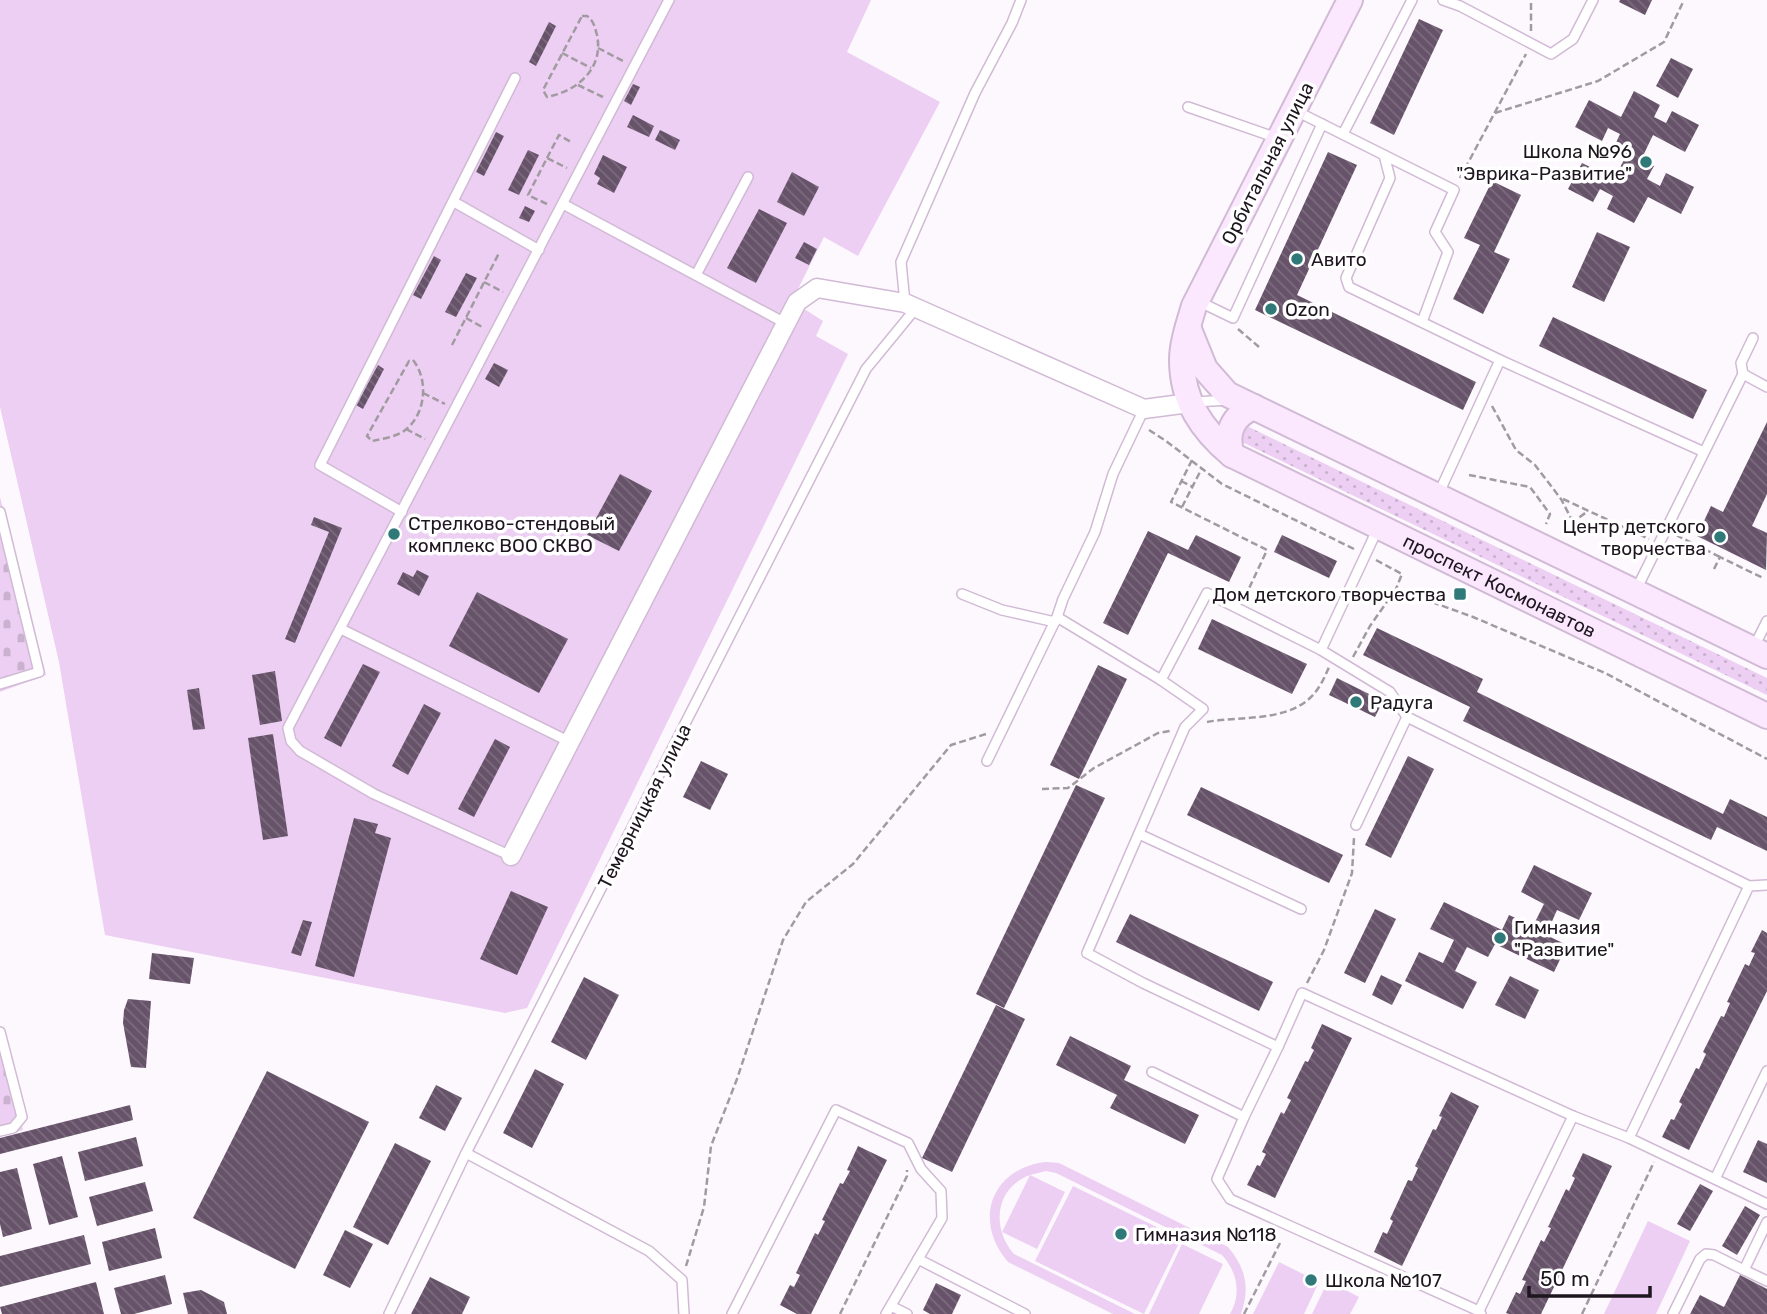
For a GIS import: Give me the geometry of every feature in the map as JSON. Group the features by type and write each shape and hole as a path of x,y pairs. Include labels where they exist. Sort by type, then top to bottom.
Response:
{"main road":[{"name":"Орбитальная улица","path":"1188,327 1197,300 1350,0"},
{"name":"проспект Космонавтов","path":"1188,327 1182,360 1189,403 1200,424 1213,440 1232,455 1767,716"},
{"path":"1188,327 1205,369 1227,394 1760,653"},
{"path":"1232,455 1229,436 1231,426 1245,411 1246,403"}],"street":[{"path":"511,856 785,323 797,302 817,288 910,305 1141,417 1189,403"}],"lane":[{"path":"511,856 374,794 300,751 291,741 288,728 670,0"},
{"path":"910,305 901,261 975,93 1012,23 1021,0"},
{"path":"1343,134 1412,0"},
{"path":"1443,0 1461,6 1551,54 1573,39 1593,0"},
{"path":"402,512 320,465 515,78"},
{"path":"1188,107 1278,138"},
{"path":"1293,110 1454,190 1435,232 1448,252 1422,322"},
{"path":"1197,300 1233,318 1322,124"},
{"path":"1384,155 1390,178 1346,278 1349,287 1500,360 1704,452"},
{"path":"696,275 748,177"},
{"path":"454,202 539,250"},
{"path":"561,207 785,323"},
{"name":"Темерницкая улица","path":"388,1314 466,1153 866,369 910,305"},
{"path":"1635,591 1743,374 1741,363 1753,338"},
{"path":"1438,495 1500,360"},
{"path":"1743,374 1767,387"},
{"path":"1189,403 1246,403"},
{"path":"986,761 1096,532 1113,474 1141,417"},
{"path":"0,512 39,672 0,684"},
{"path":"1321,650 1378,528"},
{"path":"1161,680 1207,593 1321,650 1391,692 1407,717 1749,886 1767,885"},
{"path":"962,594 1002,610 1056,620 1161,680 1203,709 1185,727 1087,953 1143,983 1278,1047"},
{"path":"1760,653 1767,621"},
{"path":"341,629 570,742"},
{"path":"1356,825 1407,717"},
{"path":"1139,834 1301,909"},
{"path":"1629,1138 1749,886"},
{"path":"1573,1116 1480,1312 1230,1199 1217,1179 1302,993 1573,1116 1629,1138 1767,1204"},
{"path":"0,1032 22,1117 13,1128 0,1131"},
{"path":"1715,1179 1767,1071"},
{"path":"1152,1072 1244,1117"},
{"path":"732,1314 836,1110 908,1143 921,1169 941,1191 942,1218 889,1310 907,1314"},
{"path":"466,1153 649,1251 682,1280 684,1314"},
{"path":"1744,1270 1767,1222"},
{"path":"1673,1314 1700,1259 1706,1254 1714,1255 1767,1281"},
{"path":"918,1259 1007,1310 1025,1314"}],"path":[{"path":"1454,190 1531,44 1531,0"},
{"path":"1495,113 1598,81 1664,42 1684,0"},
{"path":"582,16 591,19 598,48 592,69 578,85 569,91 547,97 544,90 582,16"},
{"path":"598,48 634,67"},
{"path":"562,53 592,69"},
{"path":"578,85 615,103"},
{"path":"561,207 528,195 559,135 571,142"},
{"path":"547,158 578,174"},
{"path":"452,345 499,253"},
{"path":"484,282 514,298"},
{"path":"466,318 495,333"},
{"path":"1233,318 1240,331 1259,347"},
{"path":"413,360 419,367 424,383 419,410 406,429 382,440 372,441 368,436 409,361 413,360"},
{"path":"422,393 455,410"},
{"path":"1485,393 1516,450 1535,465 1561,499 1573,522"},
{"path":"1141,417 1222,484 1402,574 1396,589 1370,626 1348,667"},
{"path":"406,429 437,445"},
{"path":"1192,460 1171,502 1267,550 1240,608"},
{"path":"1182,508 1202,468"},
{"path":"1469,475 1530,487 1550,514 1546,524"},
{"path":"1181,481 1193,487"},
{"path":"1561,499 1652,541"},
{"path":"1568,534 1573,522 1588,511"},
{"path":"1672,533 1763,578"},
{"path":"1714,569 1720,557"},
{"path":"1396,589 1473,617 1605,673 1767,759"},
{"path":"682,1280 704,1207 711,1146 737,1079 783,940 806,902 853,864 951,745 1002,729"},
{"path":"1302,993 1324,950 1352,873 1356,825"},
{"path":"840,1314 907,1176 908,1143"},
{"path":"1582,1314 1658,1152"},
{"path":"1244,1314 1280,1243"}],"green space":[{"name":"Стрелково-стендовый комплекс ВОО СКВО","path":"0,0 871,0 847,52 940,102 858,256 824,237 792,301 823,321 816,336 848,354 527,1008 505,1013 105,935 59,662 0,407"},
{"path":"1249,427 1767,678 1767,695 1242,442 1243,431"},
{"path":"0,497 46,675 0,692"},
{"path":"0,1035 23,1130 0,1136"},
{"path":"1046,1162 1059,1163 1228,1247 1239,1263 1245,1279 1241,1314 1230,1314 1236,1298 1236,1283 1231,1268 1222,1255 1056,1173 1046,1171 1030,1175 1010,1189 1000,1210 1002,1233 1014,1254 1135,1314 1113,1314 1008,1262 997,1246 991,1230 993,1198 1012,1174 1027,1166"},
{"path":"1030,1175 1065,1192 1037,1249 1002,1232"},
{"path":"1073,1186 1181,1239 1144,1314 1035,1261"},
{"path":"1648,1221 1690,1241 1656,1314 1604,1314"},
{"path":"1182,1244 1223,1264 1199,1314 1149,1314"},
{"path":"1279,1262 1319,1282 1304,1314 1253,1314"},
{"path":"1328,1281 1359,1297 1350,1314 1312,1314"}],"building":[{"path":"1652,0 1645,15 1619,2"},
{"path":"1419,19 1443,30 1394,135 1370,123"},
{"path":"549,22 556,26 536,66 529,62"},
{"path":"1671,58 1693,69 1678,98 1656,86"},
{"path":"633,84 640,87 631,105 624,101"},
{"path":"1634,91 1660,105 1654,117 1666,123 1672,111 1699,125 1685,152 1653,135 1641,160 1654,166 1647,179 1660,186 1666,173 1694,187 1681,214 1648,197 1634,223 1607,209 1613,196 1600,189 1593,202 1568,189 1582,163 1614,179 1627,154 1614,147 1620,134 1608,128 1602,141 1575,127 1589,100 1621,117"},
{"path":"633,115 654,126 649,137 627,127"},
{"path":"660,130 680,140 675,150 655,140"},
{"path":"496,132 504,136 484,176 476,172"},
{"path":"528,150 539,155 519,195 508,190"},
{"path":"1328,152 1357,165 1297,295 1476,382 1463,410 1255,310"},
{"path":"603,155 627,167 614,193 597,184 600,178 594,174"},
{"path":"792,172 819,187 804,216 777,202"},
{"path":"1492,181 1521,195 1494,252 1510,259 1483,314 1453,299 1480,245 1464,238"},
{"path":"525,206 535,211 529,222 519,218"},
{"path":"759,209 787,223 756,283 727,268"},
{"path":"1597,232 1630,247 1604,302 1572,287"},
{"path":"804,242 817,249 809,265 795,258"},
{"path":"434,256 441,260 421,299 413,295"},
{"path":"466,273 477,278 456,317 445,312"},
{"path":"1553,317 1707,390 1693,419 1539,346"},
{"path":"494,363 508,370 499,387 485,379"},
{"path":"378,365 384,369 363,409 356,405"},
{"path":"1767,422 1767,494 1752,526 1767,533 1766,570 1697,536 1711,506 1723,512"},
{"path":"620,474 652,491 619,551 587,535"},
{"path":"314,517 342,528 295,643 285,639 329,532 311,525"},
{"path":"1148,531 1188,550 1196,535 1241,557 1229,582 1168,553 1128,635 1103,623"},
{"path":"1282,535 1337,561 1329,578 1274,552"},
{"path":"417,570 429,576 419,596 397,584 403,572 413,577"},
{"path":"477,592 568,639 539,693 449,646"},
{"path":"1212,619 1307,664 1292,694 1198,649"},
{"path":"1377,628 1483,679 1477,692 1723,814 1730,799 1767,817 1767,851 1717,827 1711,840 1463,721 1470,707 1363,655"},
{"path":"363,664 380,672 341,747 324,738"},
{"path":"1098,665 1127,679 1079,779 1050,765"},
{"path":"275,671 282,721 260,725 252,675"},
{"path":"1337,678 1383,701 1375,717 1329,695"},
{"path":"199,688 205,729 193,730 187,690"},
{"path":"424,704 441,713 408,775 392,766"},
{"path":"273,734 288,836 263,840 248,738"},
{"path":"495,739 510,747 474,817 458,809"},
{"path":"1408,756 1434,769 1391,858 1365,845"},
{"path":"701,761 728,774 710,810 683,797"},
{"path":"1076,785 1105,798 1004,1008 976,994"},
{"path":"1201,787 1343,855 1329,883 1187,815"},
{"path":"354,818 378,824 375,833 391,838 354,977 315,966"},
{"name":"Гимназия \"Развитие\"","path":"1534,865 1592,893 1579,920 1557,910 1546,935 1567,945 1554,972 1495,944 1488,957 1467,947 1455,971 1477,982 1463,1009 1405,981 1419,952 1443,963 1454,940 1430,929 1444,902 1502,930 1509,915 1533,926 1544,904 1521,892"},
{"path":"511,891 548,907 517,975 480,959"},
{"path":"1375,909 1396,919 1365,983 1344,973"},
{"path":"1130,914 1273,982 1259,1011 1116,942"},
{"path":"303,920 312,922 301,956 291,953"},
{"path":"1762,930 1767,933 1767,991 1689,1150 1662,1137 1682,1104 1679,1102 1696,1068 1699,1069 1706,1054 1703,1052 1721,1016 1724,1017 1730,1003 1727,1002 1745,964 1749,966 1755,953 1751,952"},
{"path":"152,953 194,958 190,984 149,979"},
{"path":"1381,975 1402,985 1392,1005 1372,995"},
{"path":"1510,976 1539,990 1525,1019 1495,1005"},
{"path":"584,977 619,995 586,1060 551,1042"},
{"path":"128,999 151,1001 146,1068 131,1067 123,1023"},
{"path":"996,1005 1025,1019 952,1172 922,1158"},
{"path":"1322,1024 1352,1038 1275,1198 1247,1185 1266,1154 1262,1152 1281,1112 1284,1114 1291,1100 1287,1098 1305,1061 1308,1062 1314,1050 1311,1048"},
{"path":"1070,1036 1131,1066 1124,1080 1199,1115 1185,1144 1110,1108 1117,1095 1056,1065"},
{"path":"535,1069 564,1084 532,1148 503,1133"},
{"path":"267,1071 369,1122 295,1269 193,1218"},
{"path":"436,1085 462,1098 445,1131 419,1118"},
{"path":"1451,1092 1479,1106 1402,1266 1374,1252 1383,1232 1387,1234 1393,1221 1390,1219 1408,1180 1412,1181 1418,1168 1415,1166 1433,1129 1436,1130 1442,1117 1439,1116"},
{"path":"130,1105 133,1120 0,1154 0,1138"},
{"path":"136,1137 143,1166 85,1181 78,1152"},
{"path":"1758,1140 1767,1144 1767,1183 1743,1172"},
{"path":"395,1143 431,1161 388,1245 353,1227"},
{"path":"858,1146 887,1160 811,1314 797,1314 780,1305 790,1285 794,1287 800,1275 796,1273 815,1233 818,1235 825,1221 822,1220 840,1183 843,1184 850,1171 847,1170"},
{"path":"1583,1153 1612,1166 1541,1314 1506,1313 1516,1292 1520,1294 1526,1281 1522,1280 1541,1240 1544,1242 1551,1228 1548,1227 1566,1189 1569,1191 1575,1178 1572,1176"},
{"path":"62,1156 78,1217 49,1225 33,1164"},
{"path":"17,1168 32,1229 3,1237 0,1224 0,1172"},
{"path":"145,1182 153,1211 97,1226 89,1197"},
{"path":"1700,1184 1713,1191 1690,1231 1677,1224"},
{"path":"1745,1206 1760,1215 1737,1255 1722,1246"},
{"path":"155,1228 162,1258 109,1271 102,1242"},
{"path":"345,1230 373,1244 350,1288 323,1275"},
{"path":"84,1235 91,1264 0,1287 0,1256"},
{"path":"165,1275 172,1304 134,1314 121,1314 114,1288"},
{"path":"1740,1275 1767,1289 1767,1314 1690,1314 1700,1295 1724,1307"},
{"path":"430,1277 470,1297 462,1314 411,1314"},
{"path":"96,1282 104,1314 2,1314 0,1307"},
{"path":"936,1283 961,1295 952,1314 930,1314 923,1310"},
{"path":"201,1290 224,1302 227,1314 188,1314 183,1293"}],"place":[{"name":"Школа №96 \"Эврика-Развитие\"","path":"1646,162"},
{"name":"Авито","path":"1297,259"},
{"name":"Ozon","path":"1271,309"},
{"name":"Стрелково-стендовый комплекс ВОО СКВО","path":"394,534"},
{"name":"Центр детского творчества","path":"1720,537"},
{"name":"Дом детского творчества","path":"1460,594"},
{"name":"Радуга","path":"1356,702"},
{"name":"Гимназия \"Развитие\"","path":"1500,938"},
{"name":"Гимназия №118","path":"1121,1234"},
{"name":"Школа №107","path":"1311,1280"}]}
